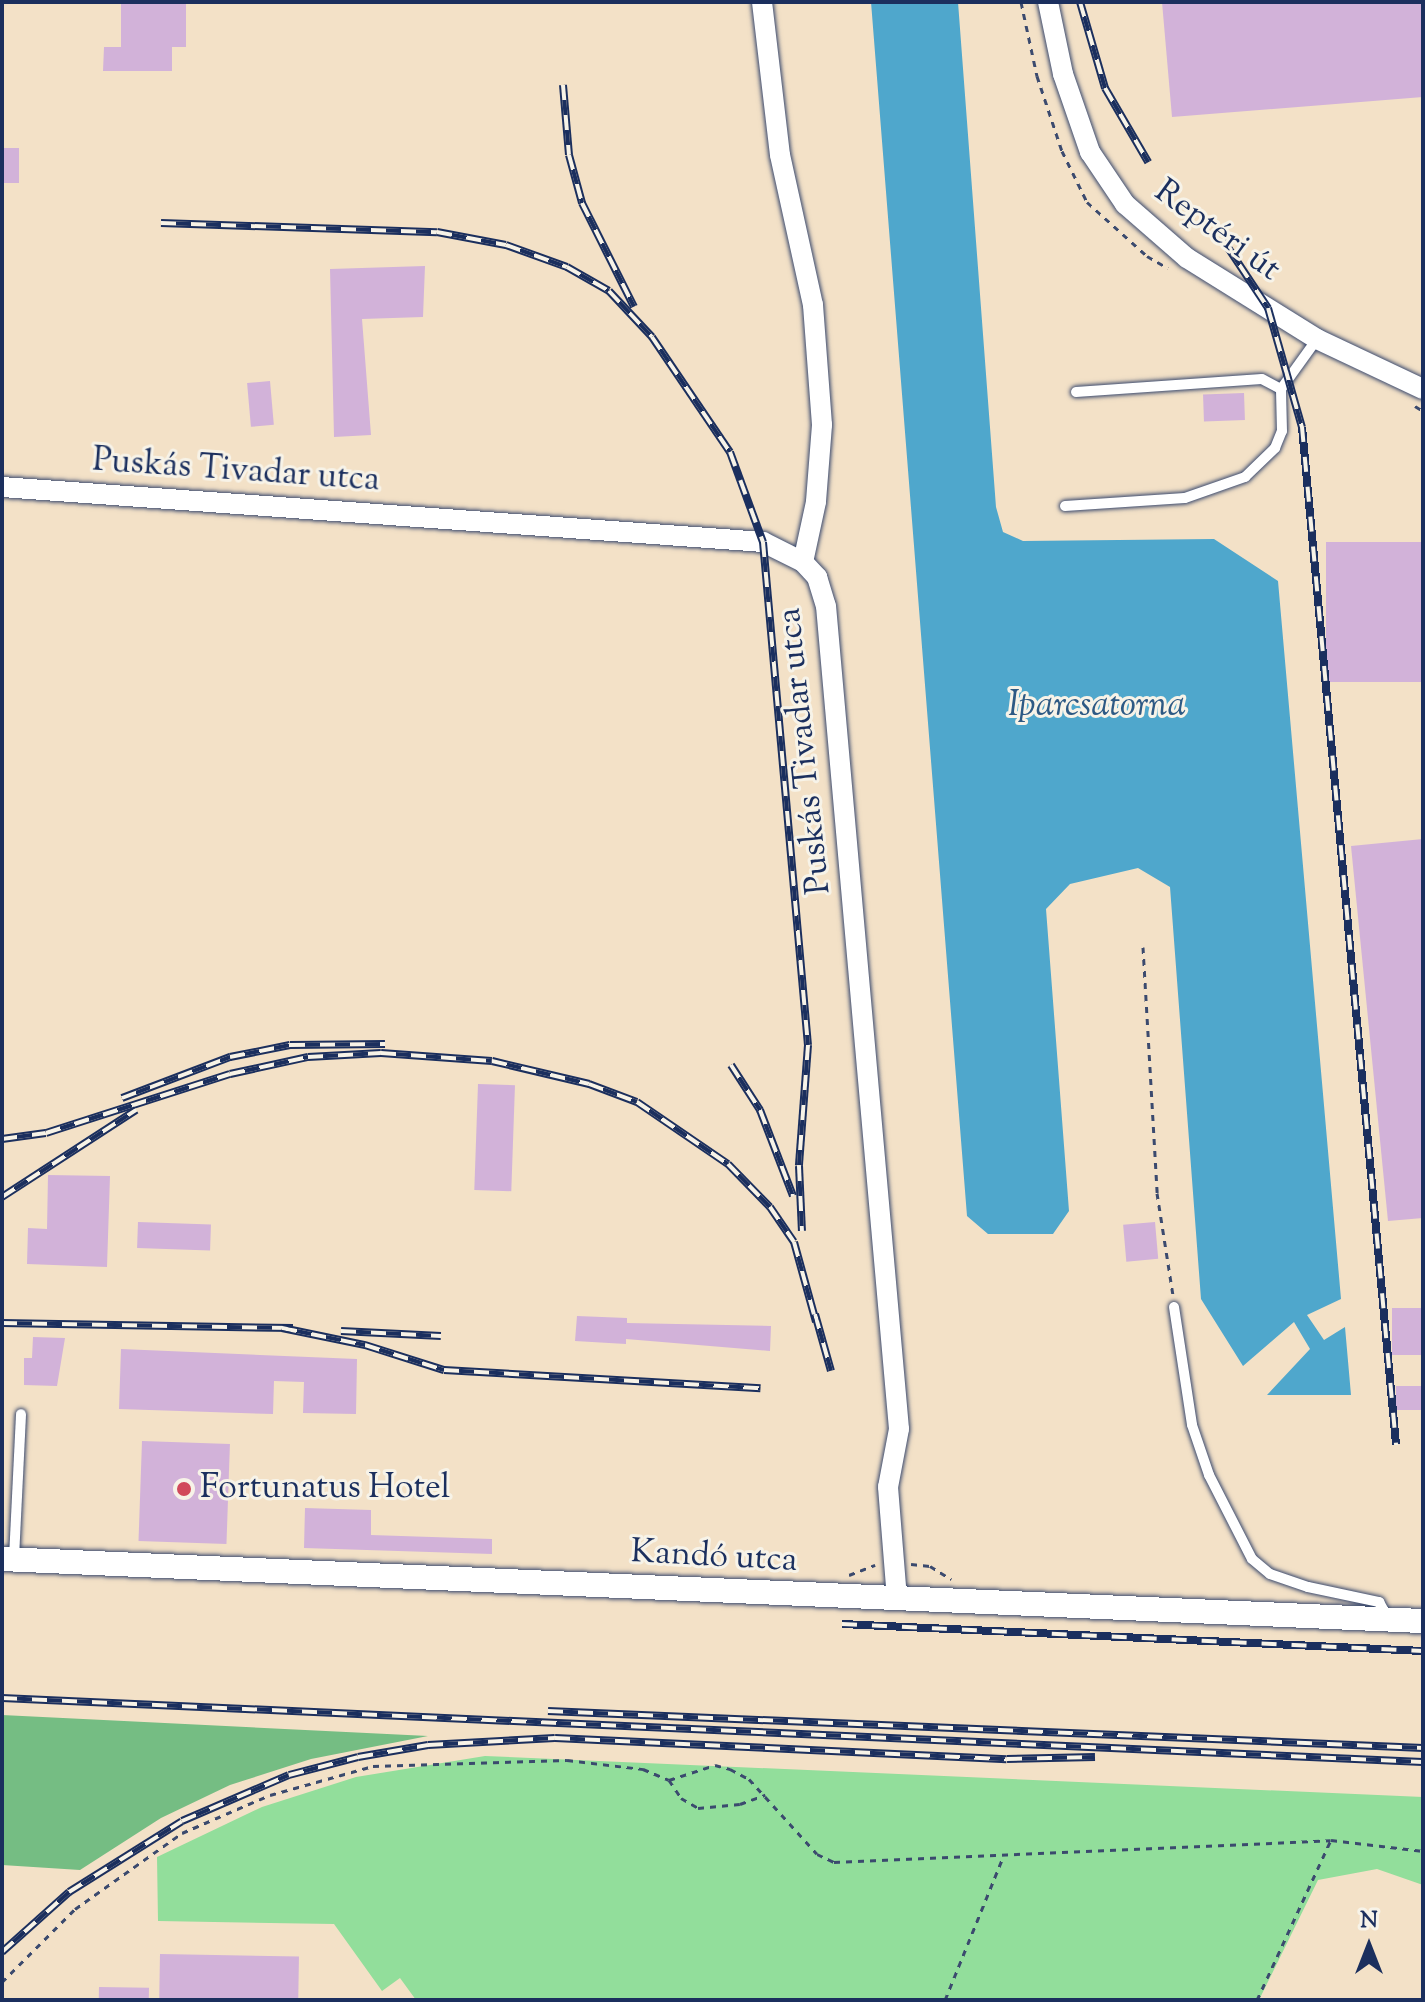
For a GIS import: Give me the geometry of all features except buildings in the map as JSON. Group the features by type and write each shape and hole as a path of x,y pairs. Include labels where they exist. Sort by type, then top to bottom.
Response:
{"street":[{"path":"762,2 780,155 814,320 822,425 816,502 803,562"},
{"name":"Reptéri út","path":"1048,2 1063,74 1090,152 1125,204 1187,258 1317,339 1423,389"},
{"name":"Puskás Tivadar utca","path":"2,487 763,542 803,562 817,577 826,606 899,1429 888,1487 897,1599"},
{"name":"Kandó utca","path":"8,1559 1423,1621"}],"lane":[{"path":"1065,506 1185,498 1245,477 1275,448 1282,431 1281,389 1317,339"},
{"path":"1076,392 1262,379 1281,389"},
{"path":"1174,1307 1192,1425 1209,1475 1252,1559 1270,1574 1308,1587 1379,1602 1389,1620"},
{"path":"8,1559 21,1414"}],"path":[{"path":"1143,947 1157,1193 1174,1307"},
{"path":"2,1982 75,1909 182,1833 310,1783 409,1762 486,1765 567,1760 643,1769 669,1780 681,1798 698,1808 740,1804 765,1795"},
{"path":"669,1780 715,1765 749,1779 817,1854 834,1862 1003,1857 1331,1840 1423,1851"},
{"path":"1257,2000 1331,1840"},
{"path":"945,2000 1003,1857"}],"green space":[{"path":"2,1715 428,1736 311,1759 230,1785 161,1818 80,1870 2,1865"},
{"path":"485,1756 1423,1797 1423,1885 1377,1869 1318,1880 1259,2000 416,2000 400,1978 382,1991 334,1924 158,1921 157,1857 262,1807 356,1777"}],"water":[{"name":"Iparcsatorna","path":"871,2 958,2 996,507 1003,532 1023,541 1214,539 1278,581 1341,1299 1307,1315 1324,1340 1345,1327 1351,1395 1267,1395 1310,1349 1294,1322 1243,1366 1201,1299 1170,887 1138,868 1070,884 1046,909 1069,1211 1053,1234 988,1234 967,1216"}],"railway":[{"path":"1080,2 1105,88 1148,162"},
{"path":"563,85 569,155 582,203 634,307"},
{"path":"161,223 437,232 506,245 567,267 609,291 652,337 730,452 763,542 808,1045 799,1166 802,1231"},
{"path":"1223,240 1268,308 1302,427 1396,1445"},
{"path":"122,1098 230,1057 290,1045 385,1044"},
{"path":"2,1139 46,1133 230,1074 308,1057 381,1053 492,1061 589,1084 637,1102 728,1164 770,1207 794,1242 816,1322"},
{"path":"731,1065 760,1110 793,1196"},
{"path":"2,1197 136,1110"},
{"path":"815,1314 831,1371"},
{"path":"2,1323 293,1328"},
{"path":"282,1328 365,1345 444,1370 760,1388"},
{"path":"341,1331 441,1336"},
{"path":"842,1624 1423,1651"},
{"path":"2,1698 1423,1762"},
{"path":"548,1711 1423,1748"},
{"path":"2,1952 69,1892 182,1821 289,1775 358,1757 428,1745 555,1738 1007,1759 1095,1757"}],"place":[{"name":"Fortunatus Hotel","path":"184,1489"}]}
